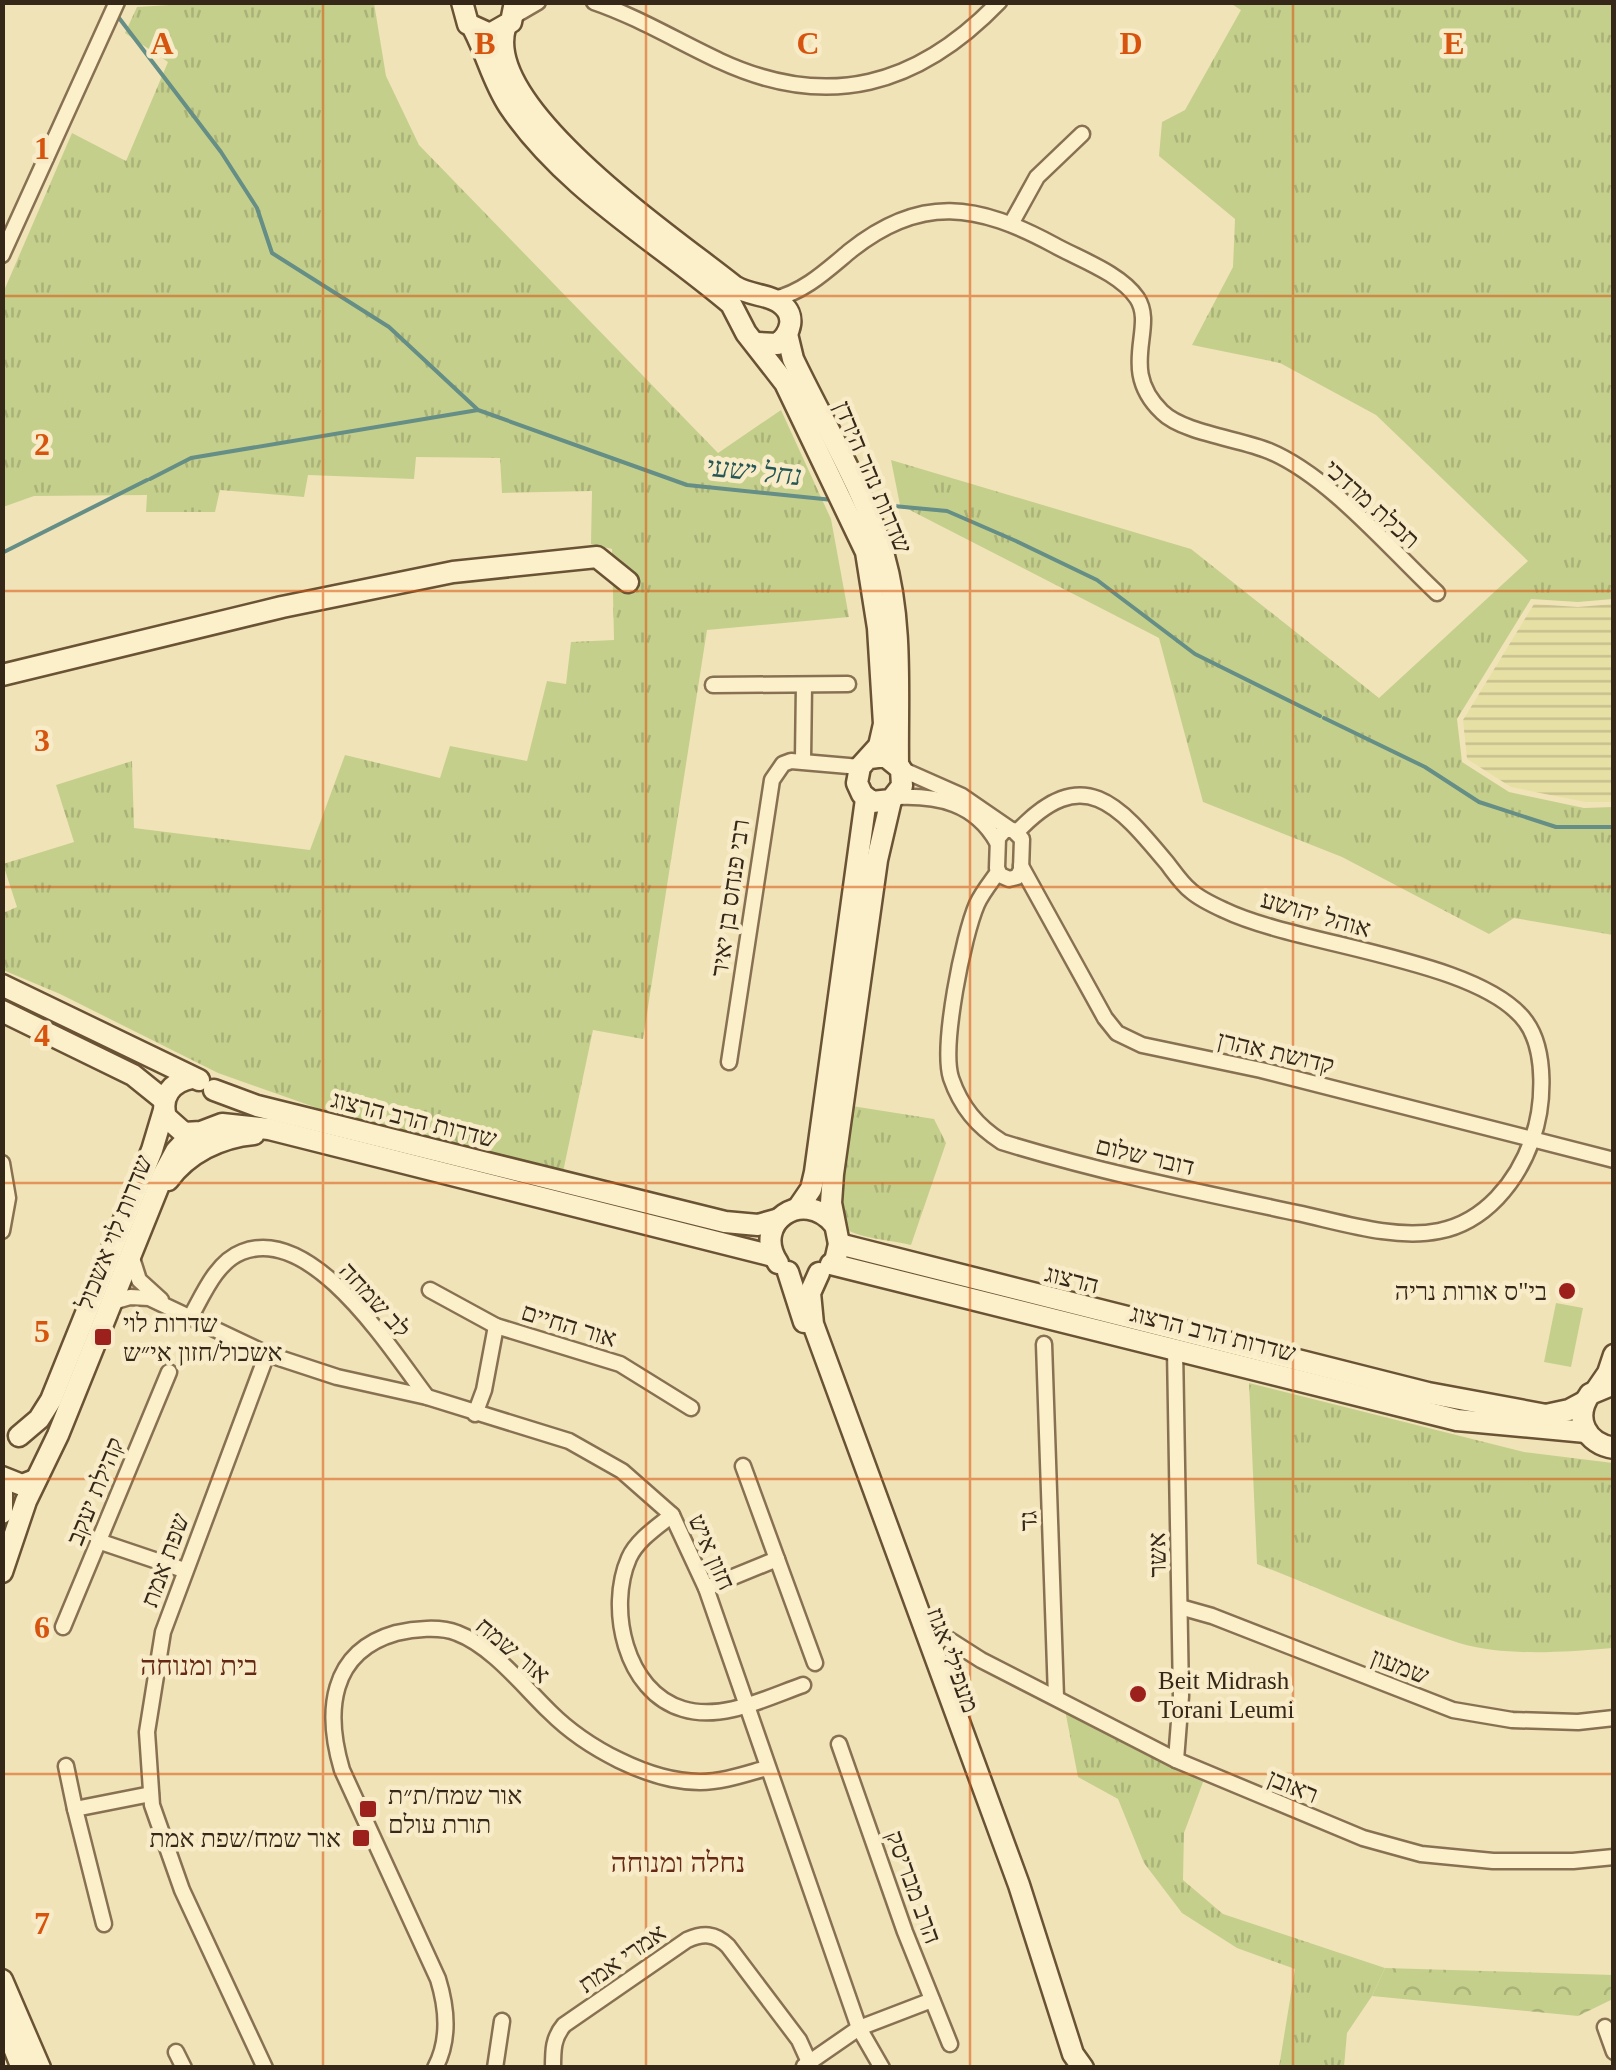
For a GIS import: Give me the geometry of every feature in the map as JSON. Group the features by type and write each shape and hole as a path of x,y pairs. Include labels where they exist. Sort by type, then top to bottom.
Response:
{"main road":[{"name":"שדרות נהר הירדן","path":"462,2 464,18 474,30 502,95 528,131 564,170 731,304 785,383 875,554 885,710 879,746 863,777 815,1172 811,1189 798,1208"},
{"path":"474,30 490,34 512,15"},
{"path":"512,15 503,53 510,74 555,137 734,286 769,299 784,306 789,326 777,344 750,334 746,310 769,299"},
{"name":"שדרות נהר הירדן","path":"789,326 793,359 836,448 875,554 897,648 899,766"},
{"path":"2,675 282,607 452,572 597,556 628,582"},
{"path":"837,1234 819,1210 798,1208 779,1219 770,1237 773,1256 788,1272 804,1276 825,1268 837,1234 831,1203 833,1174 877,860 894,798 902,786 899,766 885,756 863,777 878,803 894,798"},
{"path":"2,985 208,1084 214,1090 218,1114 200,1131 170,1124 164,1105 148,1084 2,1011"},
{"path":"164,1105 174,1084 192,1078"},
{"name":"שדרות הרב הרצוג","path":"214,1090 257,1106 725,1222 758,1225 779,1219"},
{"name":"שדרות לוי אשכול","path":"8,1439 39,1419 51,1400 152,1150 164,1105"},
{"name":"שדרות הרב הרצוג","path":"200,1131 237,1124 284,1132 773,1256"},
{"name":"שדרות לוי אשכול","path":"2,1572 170,1160 200,1131"},
{"path":"152,1202 172,1174 198,1152 228,1138 284,1132"},
{"name":"הרצוג","path":"837,1234 1428,1393 1546,1415 1569,1410 1598,1392"},
{"name":"שדרות הרב הרצוג","path":"825,1268 1176,1349 1457,1420 1586,1432"},
{"name":"מעפילי אגוז","path":"825,1268 810,1293 814,1324 1019,1886 1071,2066"},
{"name":"מעפילי אגוז","path":"788,1272 1011,1888 1071,2066"},
{"path":"1614,1355 1598,1392 1581,1412 1586,1432 1600,1445 1614,1448"},
{"path":"2,1478 22,1485 40,1473 39,1445 34,1440 8,1439"},
{"path":"2,1492 2,1513"},
{"path":"2,1980 40,2068"},
{"path":"2,2018 22,2068"}],"street":[{"path":"2,255 117,2"},
{"path":"512,15 538,2"},
{"path":"595,3 758,76 795,85 829,86 884,80 916,66 954,44 999,2"},
{"path":"769,299 801,290 880,230 926,212 971,212 1011,224 1037,177 1082,134"},
{"name":"תכלת מרדכי","path":"1011,224 1111,277 1138,300 1142,319 1138,368 1145,390 1164,415 1270,451 1327,487 1437,593"},
{"path":"789,326 824,273"},
{"path":"804,684 803,759 832,764 863,777"},
{"path":"712,685 848,684"},
{"name":"רבי פנחס בן יאיר","path":"729,1062 769,790 783,764 803,759"},
{"path":"894,798 932,796 959,805 982,821 997,842 998,872 1013,879 1020,874 1022,839 962,796 899,766"},
{"name":"אוהל יהושע","path":"997,842 1002,832 1013,831 1036,812 1070,796 1109,802 1140,830 1190,891 1226,911 1446,975 1494,994 1528,1024 1538,1052 1538,1105 1532,1139"},
{"name":"קדושת אהרן","path":"1021,866 1105,1018 1117,1033 1142,1046 1261,1070 1614,1160"},
{"name":"דובר שלום","path":"998,872 978,903 962,952 949,1050 950,1074 968,1112 978,1127 1002,1142 1187,1190 1334,1220 1438,1232 1483,1211 1501,1197 1532,1139"},
{"path":"2,1164 8,1198 2,1231"},
{"name":"לב שמחה","path":"190,1318 218,1269 241,1252 264,1248 292,1253 315,1267 352,1301 427,1397"},
{"name":"חזון איש","path":"132,1253 139,1280 169,1307"},
{"name":"אור החיים","path":"430,1290 496,1326 620,1364 691,1408"},
{"name":"חזון איש","path":"112,1302 140,1297 267,1354 337,1377 427,1397 540,1431 594,1452 672,1515 706,1588 859,2028 882,2068"},
{"path":"475,1414 484,1390 496,1326"},
{"name":"גד","path":"1044,1344 1056,1696"},
{"name":"אשר","path":"1176,1349 1181,1696 1176,1760"},
{"name":"שפת אמת","path":"265,2068 182,1890 152,1806 147,1732 163,1632 267,1354"},
{"name":"קהילת יעקב","path":"63,1627 168,1372"},
{"path":"743,1466 815,1663"},
{"path":"672,1515 640,1542 629,1558 621,1587 619,1620 638,1672 656,1693 679,1708 718,1712 802,1685"},
{"path":"98,1541 184,1570"},
{"path":"706,1588 777,1560"},
{"name":"שמעון","path":"1180,1607 1453,1710 1512,1720 1578,1722 1614,1718"},
{"name":"ראובן","path":"921,1621 981,1660 1176,1760 1363,1838 1421,1854 1493,1862 1614,1857"},
{"name":"אור שמח","path":"435,2068 445,2038 446,2018 438,1979 342,1770 334,1743 334,1698 349,1662 375,1639 413,1629 456,1632 517,1677 551,1714 587,1744 630,1764 670,1780 700,1782 767,1768"},
{"path":"947,1691 948,1670 955,1661 981,1660"},
{"name":"הרב מבריסק","path":"839,1744 950,2044"},
{"path":"66,1766 104,1924"},
{"path":"75,1809 151,1794"},
{"name":"אמרי אמת","path":"553,2068 553,2046 564,2024 687,1940 704,1935 728,1946 799,2040 806,2065"},
{"path":"806,2065 859,2028 932,2000"},
{"path":"496,2068 502,2021"},
{"path":"1605,2027 1614,2052"},
{"path":"176,2052 184,2068"}],"shaded area":[{"path":"1534,604 1613,604 1613,802 1585,802 1511,787 1467,759 1463,720"}],"green space":[{"path":"217,2 374,3 386,76 419,145 718,453 781,410 831,519 849,617 707,630 643,1039 593,1030 563,1172 340,1116 218,1073 3,970 3,913 17,907 3,864 74,842 56,785 132,761 134,828 310,850 345,755 440,778 450,746 527,761 547,681 566,684 571,642 614,640 612,549 591,544 592,491 502,493 500,458 416,457 414,479 308,475 304,497 220,490 215,512 146,512 147,495 34,496 3,507 3,293 72,133 126,161 168,62 125,33 137,7"},
{"path":"1230,3 1613,3 1613,599 1531,599 1457,719 1462,762 1509,792 1584,808 1613,807 1613,935 1514,918 1489,934 1342,857 1203,802 1159,638 900,505 891,460 1191,549 1379,698 1528,561 1376,415 1280,363 1192,345 1233,267 1235,219 1159,156 1162,122 1185,110 1241,10"},
{"path":"852,1106 934,1119 946,1143 911,1245 853,1233 842,1221 839,1191"},
{"path":"1556,1303 1583,1308 1571,1367 1544,1362"},
{"path":"1249,1383 1524,1452 1613,1463 1613,1648 1536,1652 1459,1643 1257,1564"},
{"path":"1065,1710 1206,1774 1184,1833 1183,1880 1223,1914 1385,1968 1347,2033 1344,2067 1279,2067 1295,1969 1237,1948 1182,1913 1144,1863 1118,1799 1078,1777"},
{"path":"1385,1968 1613,1975 1613,1999 1578,2016 1372,1996"}],"waterway":[{"path":"116,14 221,152 257,208 272,253 389,327 477,409"},
{"name":"נחל ישעי","path":"150,479 191,458 478,410 687,485 833,500"},
{"name":"נחל ישעי","path":"2,553 147,480"},
{"name":"נחל ישעי","path":"872,504 947,511 1016,541 1097,580 1195,654 1320,716"},
{"name":"נחל ישעי","path":"1324,718 1425,767 1479,802 1556,827 1614,827"}],"place":[{"name":"בי\"ס אורות נריה","path":"1567,1291"},
{"name":"שדרות לוי אשכול/חזון אי״ש","path":"103,1337"},
{"name":"Beit Midrash Torani Leumi","path":"1138,1694"},
{"name":"אור שמח/ת״ת תורת עולם","path":"368,1809"},
{"name":"אור שמח/שפת אמת","path":"361,1838"}],"district":[{"name":"בית ומנוחה","path":"199,1665"},
{"name":"נחלה ומנוחה","path":"678,1862"}]}
